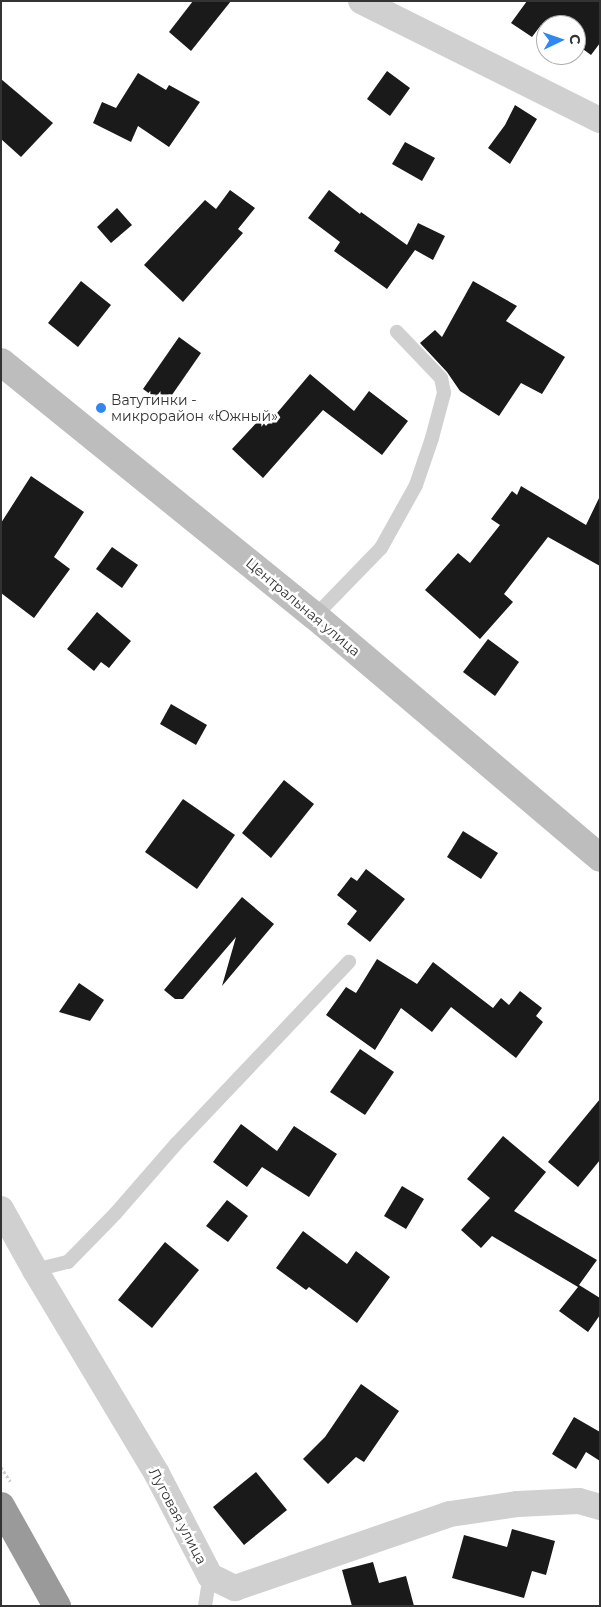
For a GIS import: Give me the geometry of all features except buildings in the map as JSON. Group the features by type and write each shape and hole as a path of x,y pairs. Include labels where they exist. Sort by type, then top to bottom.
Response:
{"highway":[{"path":"1,1506 56,1606"}],"street":[{"path":"361,1 600,120"},
{"name":"Центральная улица","path":"1,362 316,616 600,858"},
{"name":"Луговая улица","path":"1,1208 35,1270 157,1474 210,1576 235,1588 450,1514 535,1503 579,1502 600,1507"}],"lane":[{"path":"316,616 381,548 416,485 432,438 444,392 442,378 397,332"},
{"path":"35,1270 68,1262 115,1214 177,1142 349,962"},
{"path":"205,1606 210,1576"}],"place":[{"name":"Ватутинки - микрорайон «Южный»","path":"101,408"}]}
